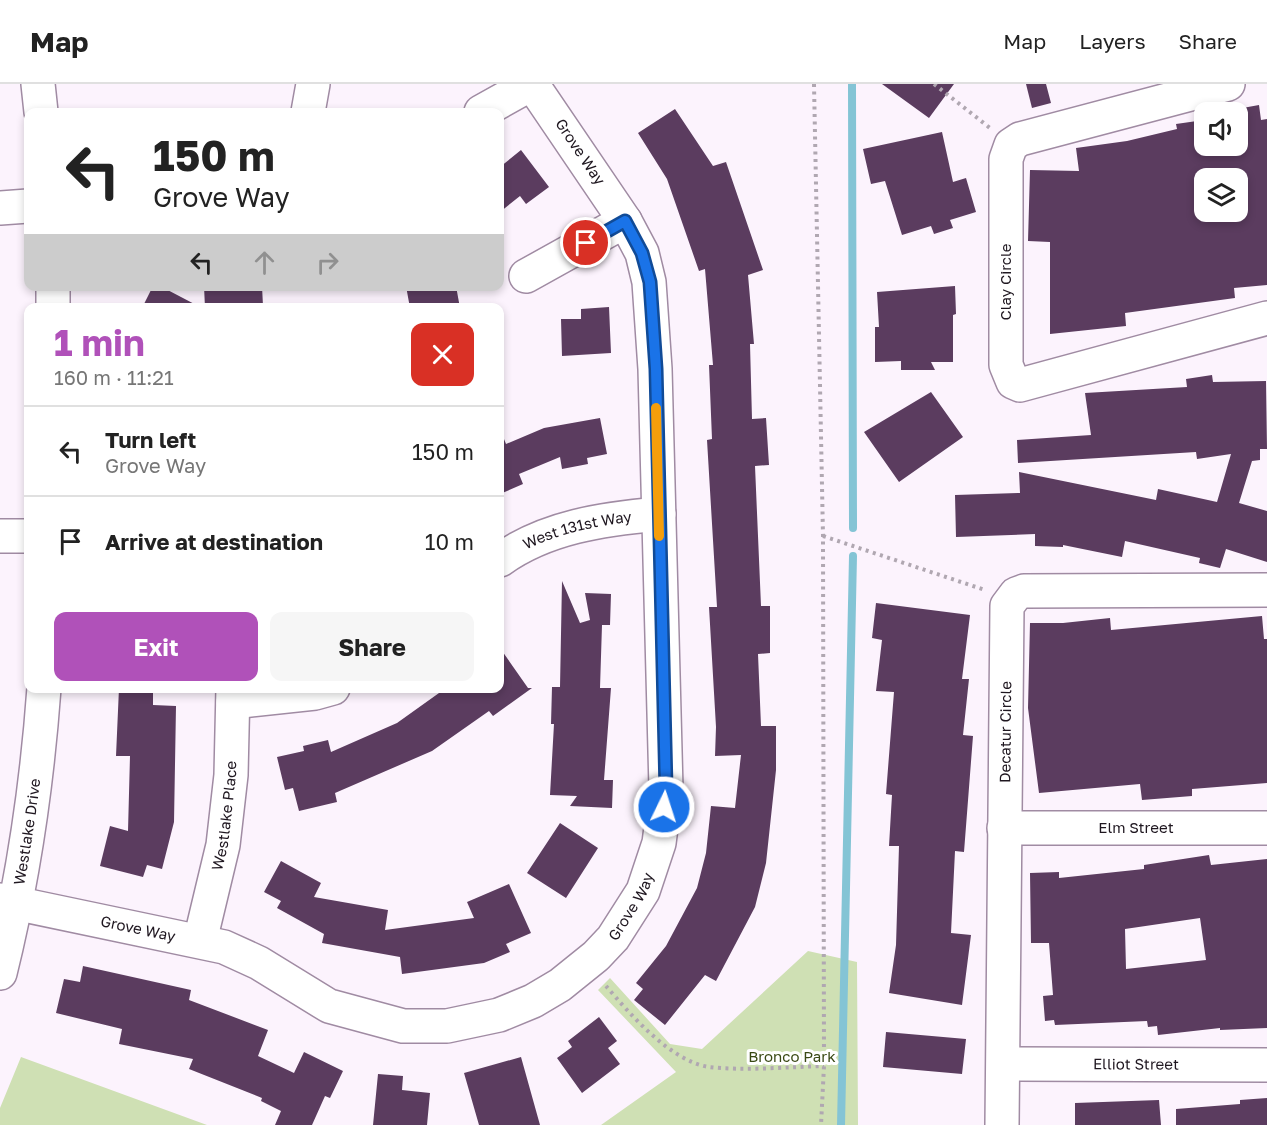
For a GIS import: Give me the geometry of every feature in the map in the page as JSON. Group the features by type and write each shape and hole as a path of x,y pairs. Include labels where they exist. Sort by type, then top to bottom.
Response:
{"street":[{"path":"38,84 41,108"},
{"path":"309,108 313,84"},
{"path":"488,108 532,84"},
{"name":"Grove Way","path":"9,902 224,946 260,963 329,1006 403,1026 447,1026 499,1015 533,1001 560,985 586,964 613,938 625,921 643,891 659,843 666,789 656,369 650,282 642,253 625,221 590,165 532,84"},
{"path":"1011,145 1020,139 1228,84"},
{"name":"Clay Circle","path":"1011,145 1006,159 1006,365 1013,382 1020,385 1267,318"},
{"path":"0,208 24,206"},
{"path":"526,276 625,221"},
{"name":"West 131st Way","path":"504,558 534,540 569,527 614,518 659,514"},
{"path":"0,536 24,537"},
{"path":"1011,598 1024,591 1067,589 1267,590"},
{"name":"Decatur Circle","path":"1002,1125 1005,614 1011,598"},
{"name":"Westlake Drive","path":"0,973 9,902 32,807 43,693"},
{"path":"233,695 315,693"},
{"name":"Westlake Place","path":"200,941 223,845 231,775 233,695"},
{"name":"Elm Street","path":"1004,828 1267,828"},
{"name":"Elliot Street","path":"1004,1064 1267,1065"}],"path":[{"path":"814,84 824,536 824,1066 821,1125"},
{"path":"934,84 1011,145"},
{"path":"824,536 1011,598"},
{"path":"586,964 637,1022 677,1053 708,1067 824,1066"}],"green space":[{"name":"Bronco Park","path":"808,951 857,962 858,1125 601,1125 676,1072 598,990 610,978 670,1044 702,1049"},
{"path":"21,1057 207,1125 0,1125 0,1108"}],"building":[{"path":"882,84 954,84 929,118"},
{"path":"1026,84 1046,84 1051,103 1032,108"},
{"path":"1259,105 1261,120 1267,119 1267,285 1234,288 1235,298 1125,313 1126,326 1050,334 1050,242 1028,241 1030,170 1079,171 1076,148 1127,141 1177,129 1176,124 1194,121 1194,156 1248,156 1248,107"},
{"path":"675,109 713,166 726,162 763,270 748,275 754,344 750,344 752,419 766,418 769,465 755,466 761,606 770,606 770,653 758,654 761,726 776,726 776,770 766,863 755,907 716,981 705,975 665,1025 634,1000 643,989 636,983 666,946 697,888 706,853 711,806 735,808 741,755 715,756 716,727 709,607 717,607 707,440 712,439 709,365 713,365 705,269 699,271 667,179 638,133"},
{"path":"942,132 953,182 966,178 976,212 950,220 953,228 934,234 931,226 902,235 885,181 871,184 863,149"},
{"path":"521,150 549,187 526,204 520,196 504,209 504,164"},
{"path":"955,286 953,362 931,362 935,370 901,370 901,361 875,362 875,327 879,327 877,292"},
{"path":"150,291 170,291 192,303 144,303"},
{"path":"204,291 262,291 263,303 205,303"},
{"path":"407,291 457,291 459,303 409,303"},
{"path":"609,307 611,353 562,356 561,319 581,319 581,309"},
{"path":"1212,375 1213,382 1266,381 1267,449 1260,449 1260,460 1252,461 1239,503 1267,511 1267,562 1226,549 1220,568 1199,563 1200,558 1125,541 1122,557 1063,545 1063,547 1035,546 1035,534 956,537 955,495 1020,493 1019,472 1156,500 1158,489 1217,502 1231,454 1197,459 1196,452 1018,463 1017,440 1091,435 1085,393 1187,387 1186,379"},
{"path":"931,392 963,437 899,482 864,432"},
{"path":"600,418 607,454 587,458 588,464 562,469 560,457 519,474 523,484 504,492 504,439 506,444 544,428"},
{"path":"562,581 580,623 590,620 585,593 611,594 610,625 602,625 600,688 611,688 604,780 613,780 612,808 570,806 577,796 550,795 554,724 551,724 552,687 560,687"},
{"path":"876,603 970,615 962,679 969,679 963,735 973,736 964,852 955,851 951,933 971,935 962,1005 889,993 896,945 899,846 889,846 892,795 886,794 894,692 876,691 882,640 872,638"},
{"path":"1262,616 1264,639 1267,639 1267,783 1192,789 1192,796 1142,800 1140,784 1039,793 1028,708 1030,623 1063,623 1110,618 1111,630"},
{"path":"504,654 528,688 532,688 493,716 489,711 432,751 335,793 337,802 299,811 293,788 285,790 277,757 304,751 303,746 328,740 331,752 397,723 439,693 504,693"},
{"path":"119,693 153,693 153,705 176,706 174,822 162,869 147,865 143,877 100,866 110,826 128,831 130,756 116,756"},
{"path":"560,823 598,848 566,898 527,873"},
{"path":"1209,855 1211,865 1267,859 1267,1028 1220,1030 1220,1028 1158,1035 1157,1026 1148,1027 1147,1021 1055,1025 1054,1020 1045,1021 1043,996 1053,995 1049,943 1031,943 1030,873 1059,872 1059,878 1144,869 1144,865","holes":["1200,918 1206,960 1126,969 1125,929"]},
{"path":"281,861 321,883 314,897 388,910 385,930 474,918 467,902 509,884 531,933 506,944 510,952 484,963 402,974 400,957 322,943 324,934 277,908 281,901 264,892"},
{"path":"83,966 191,990 189,1000 268,1030 258,1056 294,1073 304,1052 343,1071 330,1098 325,1096 312,1125 275,1125 281,1111 261,1101 262,1098 189,1069 193,1059 119,1044 122,1029 56,1013 64,979 80,982"},
{"path":"599,1017 617,1041 608,1048 620,1064 582,1093 557,1058 572,1047 568,1041"},
{"path":"886,1032 966,1039 962,1074 883,1067"},
{"path":"521,1057 540,1125 479,1125 464,1073"},
{"path":"378,1074 403,1076 402,1090 430,1093 427,1125 373,1125"},
{"path":"1267,1098 1267,1125 1176,1125 1176,1109 1240,1104 1240,1100"},
{"path":"1159,1100 1161,1125 1075,1125 1075,1103"}],"waterway":[{"path":"852,84 853,528"},
{"path":"841,1125 853,556"}],"slow traffic":[{"path":"656,408 659,536"}],"route":[{"path":"586,243 625,221 642,253 650,282 656,369 666,789 664,807"}]}
